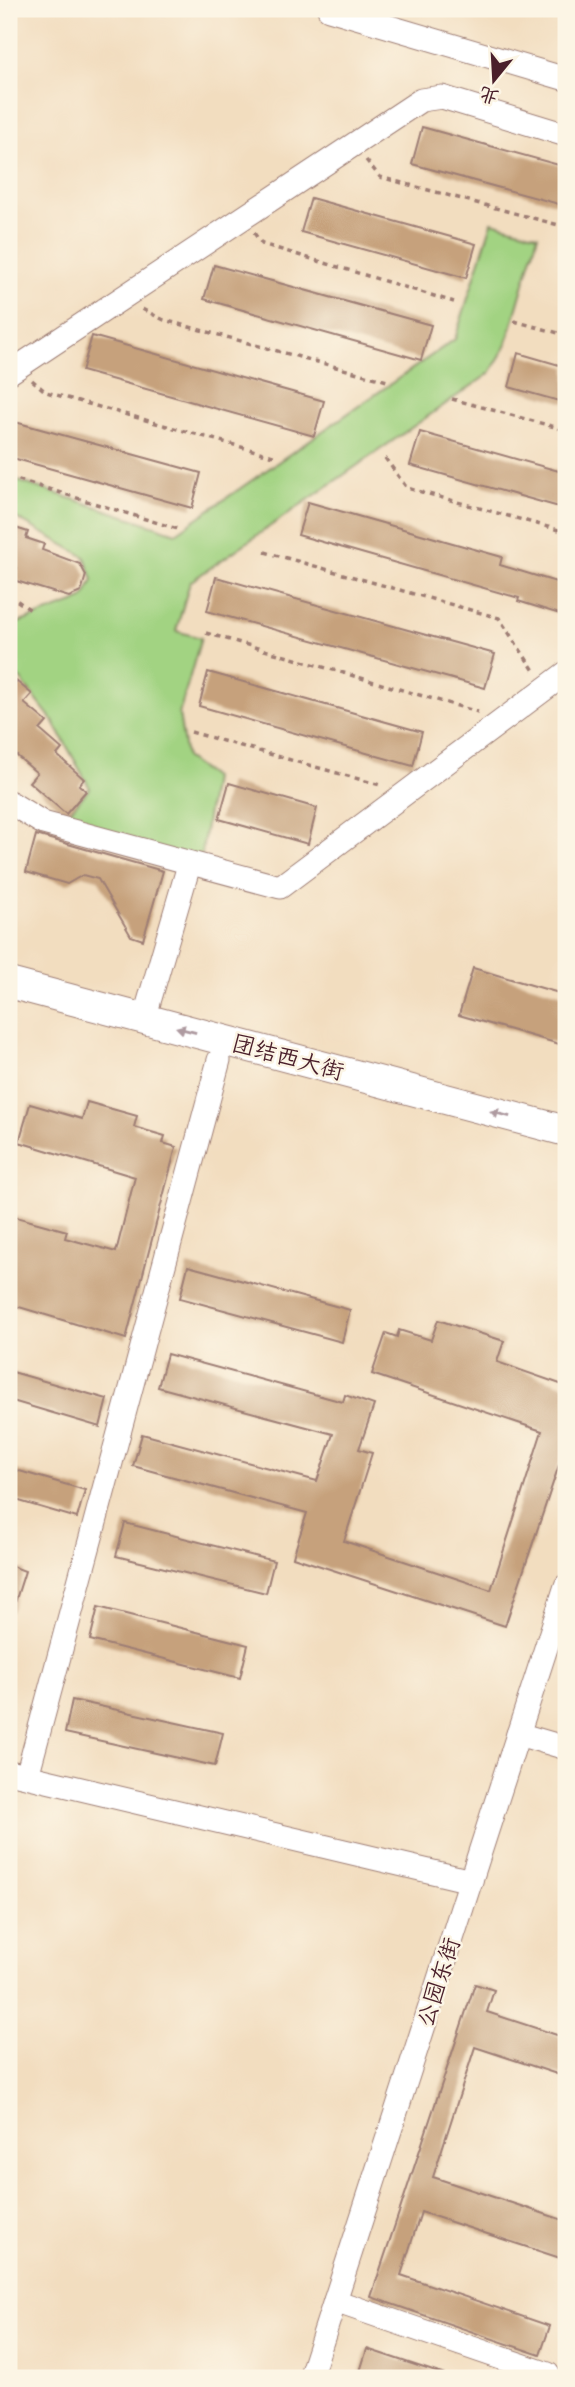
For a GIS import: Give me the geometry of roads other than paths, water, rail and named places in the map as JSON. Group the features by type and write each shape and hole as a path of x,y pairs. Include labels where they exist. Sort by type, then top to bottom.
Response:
{"main road":[{"name":"团结西大街","path":"9,983 566,1131"},
{"name":"团结西大街","path":"9,1004 566,1153"}],"street":[{"path":"329,9 566,79"},
{"path":"13,371 421,100 434,96 566,135"},
{"path":"9,802 43,823 188,865 279,887 566,673"},
{"path":"144,1019 188,865"},
{"path":"219,1060 18,1774 471,1881"},
{"name":"公园东街","path":"310,2378 566,1586"},
{"path":"518,1734 566,1748"},
{"path":"335,2301 548,2374 547,2378"}]}
